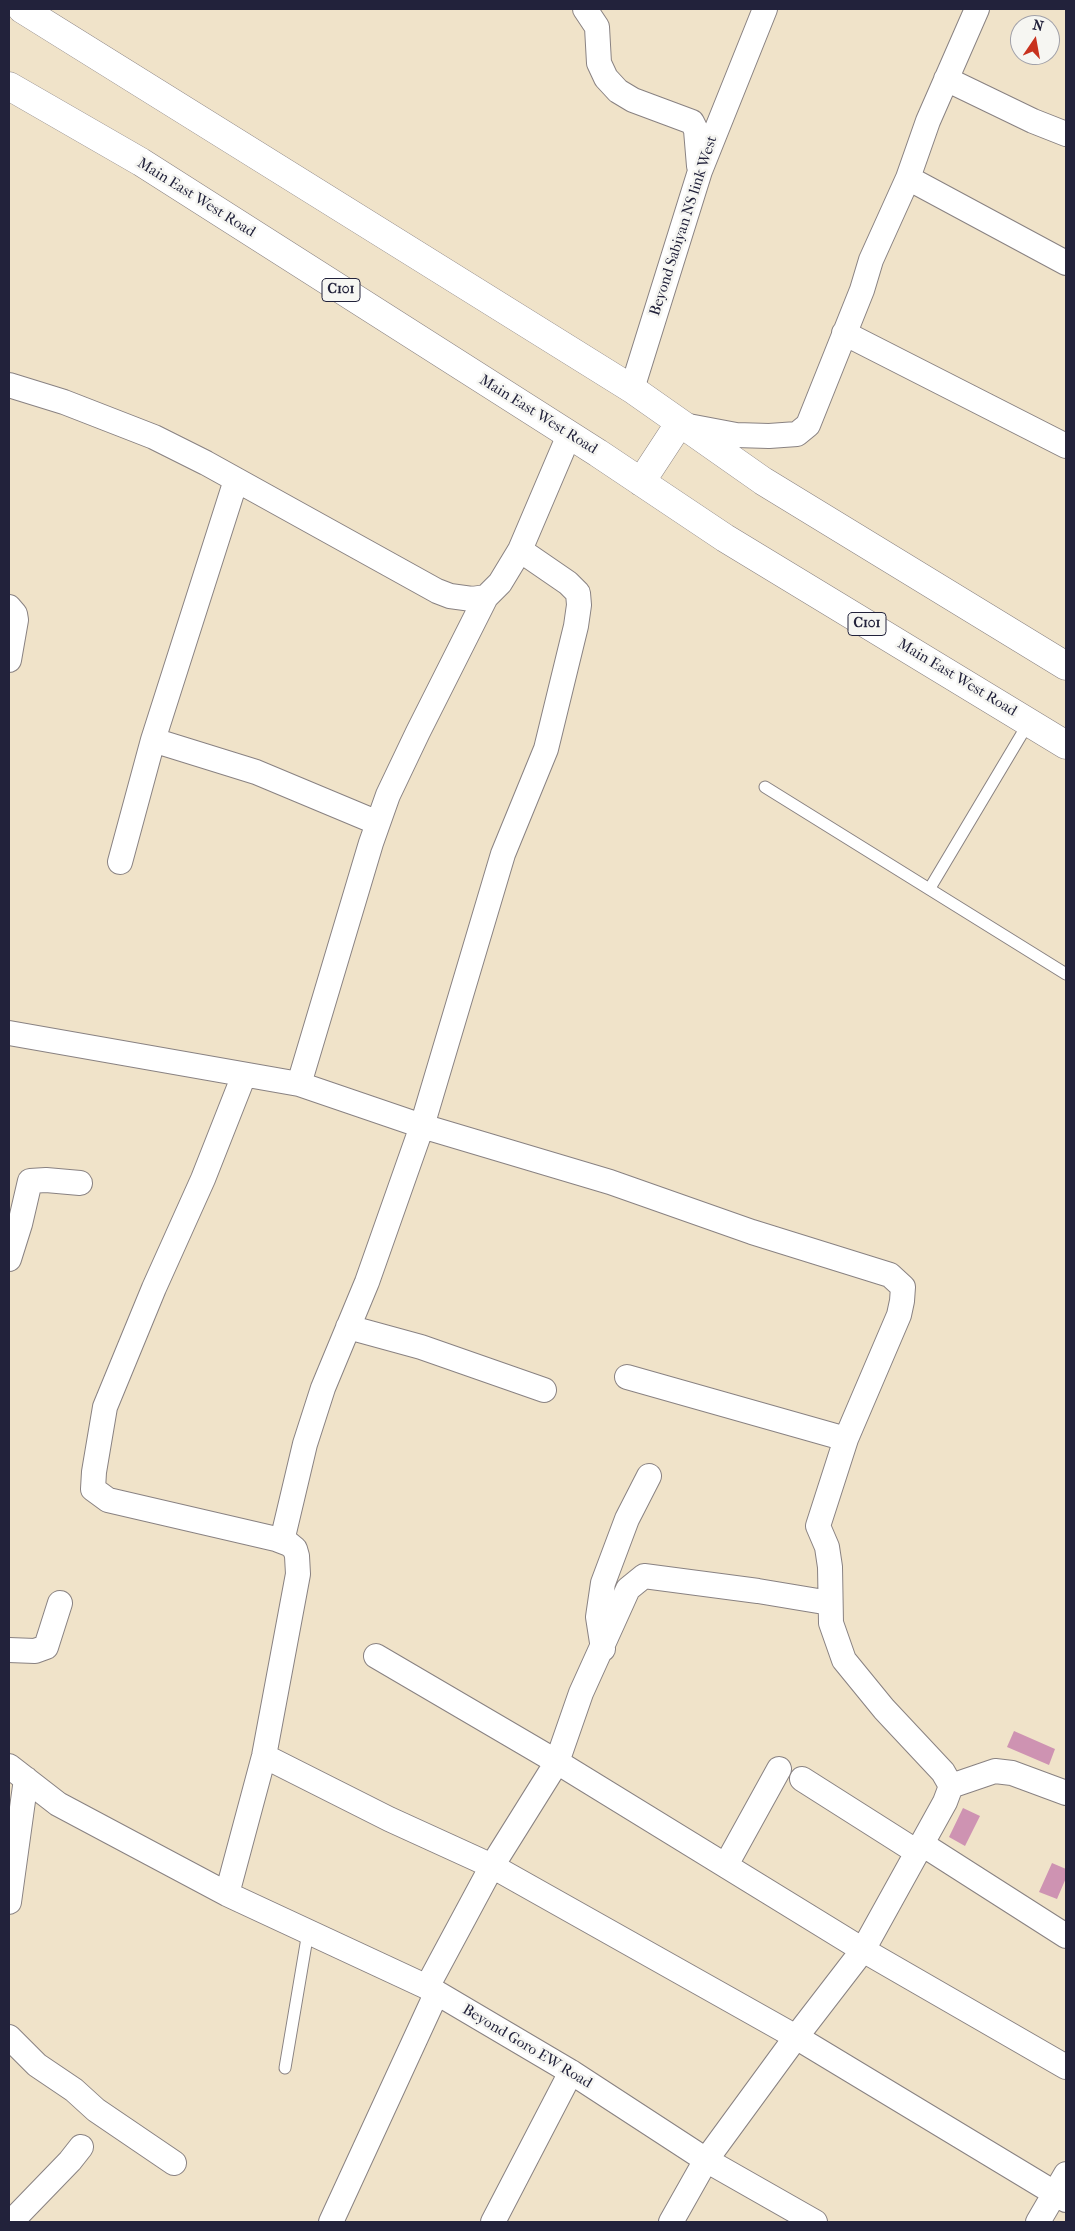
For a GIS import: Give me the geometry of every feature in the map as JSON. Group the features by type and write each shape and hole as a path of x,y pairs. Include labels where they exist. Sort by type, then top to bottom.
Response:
{"main road":[{"path":"22,9 632,389 679,424 763,481 1066,666"},
{"name":"Main East West Road","path":"9,86 140,162 569,435 725,538 1066,745"},
{"path":"641,482 679,424"}],"street":[{"path":"587,9 597,27 599,63 606,78 618,91 633,100 692,122 696,130 700,170"},
{"name":"Beyond Sabiyan NS link West","path":"632,389 700,170 766,9"},
{"path":"679,424 736,434 769,436 797,434 808,425 862,290 871,260 908,178 928,121 977,9"},
{"path":"946,80 1032,121 1066,134"},
{"path":"908,178 1066,263"},
{"path":"844,333 1066,446"},
{"path":"9,385 64,402 154,437 437,591 450,596 472,599 486,597"},
{"path":"298,1084 378,822 388,795 486,597 500,583 520,550 569,435"},
{"path":"120,862 153,740 236,480"},
{"path":"282,1541 305,1444 323,1388 367,1282 422,1126 504,854 546,749 579,605 578,593 568,583 520,550"},
{"path":"9,607 15,614 16,620 9,660"},
{"path":"153,740 256,772 378,822"},
{"path":"9,1034 298,1084 422,1126 610,1182 752,1232 890,1275 903,1286 899,1314 846,1439 818,1526 827,1547 830,1567 831,1624 844,1660 884,1709 943,1772 950,1786 945,1802 863,1950 796,2037 706,2160 671,2222"},
{"path":"227,1894 264,1756 298,1574 298,1556 295,1550 282,1541 108,1500 93,1489 94,1472 106,1407 150,1296 203,1179 244,1075"},
{"path":"9,1259 20,1224 30,1181 46,1180 80,1183"},
{"path":"348,1327 437,1352 544,1390"},
{"path":"627,1377 846,1439"},
{"path":"603,1649 598,1617 603,1583 627,1519 649,1476"},
{"path":"332,2222 431,1991 492,1866 557,1762 581,1693 603,1649 628,1589 644,1576 758,1591 830,1603"},
{"path":"9,1650 35,1650 46,1647 60,1603"},
{"path":"376,1656 557,1762 863,1950 1066,2067"},
{"path":"264,1756 389,1819 492,1866 1062,2189 1038,2222"},
{"path":"726,1866 779,1770"},
{"path":"950,1786 995,1771 1012,1772 1066,1793"},
{"path":"9,1902 17,1773"},
{"name":"Beyond Goro EW Road","path":"17,1773 58,1804 227,1894 431,1991 571,2072 706,2160 815,2222"},
{"path":"802,1779 1066,1936"},
{"path":"9,2037 37,2065 74,2090 96,2110 174,2163"},
{"path":"493,2222 571,2072"},
{"path":"11,2222 70,2161 81,2147"}],"lane":[{"path":"930,888 1029,722"},
{"path":"765,787 1066,974"},
{"path":"284,2068 308,1932"}],"building":[{"path":"1014,1731 1055,1749 1049,1765 1007,1747"},
{"path":"963,1808 980,1816 965,1846 949,1837"},
{"path":"1052,1863 1066,1869 1066,1878 1057,1899 1039,1892"}]}
